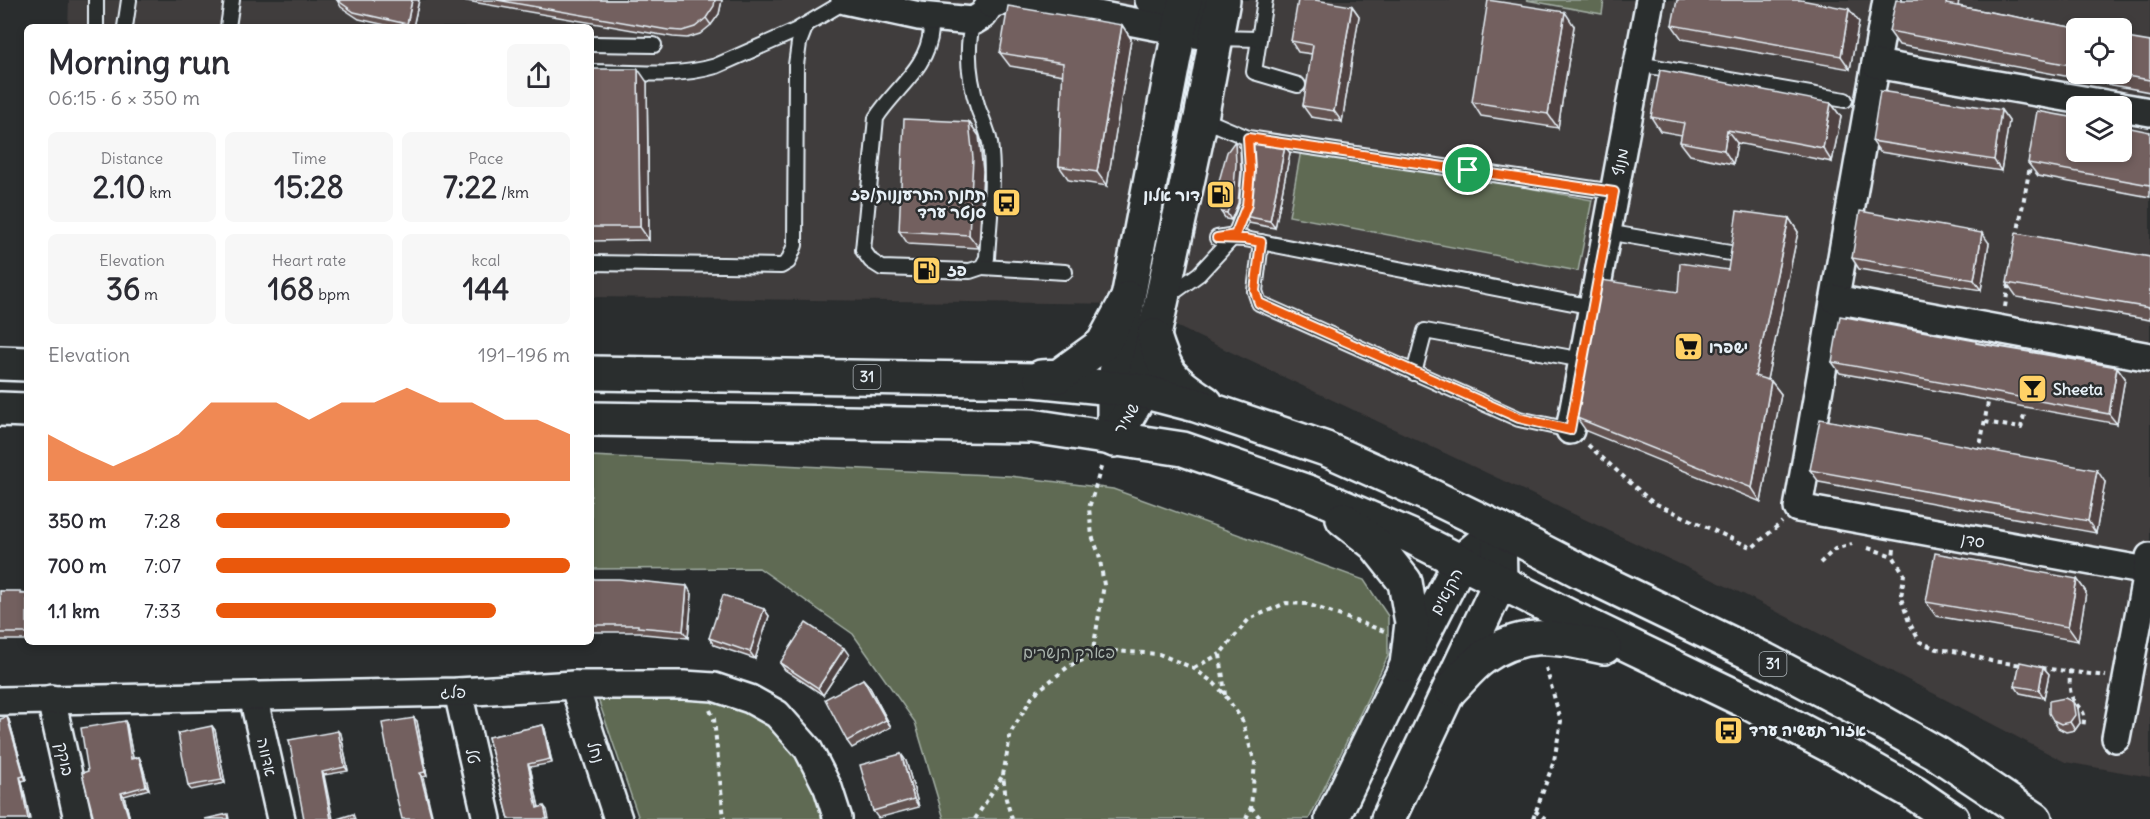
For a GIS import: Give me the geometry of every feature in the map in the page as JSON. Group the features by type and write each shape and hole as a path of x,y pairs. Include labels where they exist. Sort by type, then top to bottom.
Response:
{"main road":[{"name":"שמיר","path":"1128,388 1128,298 1182,12"},
{"name":"שמיר","path":"1114,440 1128,388 1154,336 1201,118 1220,17"},
{"path":"1008,379 1059,376 1079,363 1103,344 1128,298"},
{"path":"1154,336 1162,362 1179,385 1226,415"},
{"path":"0,363 24,364"},
{"name":"31","path":"594,373 1008,379 1128,388 1226,415 1326,450 1429,495 1765,660 1938,754 2035,819"},
{"path":"0,409 24,410"},
{"path":"594,419 1032,426 1183,449 1308,492 1410,536 1842,752 1914,793 1952,819"},
{"path":"1308,492 1375,544 1405,582 1412,622 1407,665"},
{"path":"1388,819 1500,582 1499,529"},
{"name":"הקנאים","path":"1326,819 1460,562 1499,529"},
{"path":"1450,689 1482,657 1502,646 1523,639 1551,636 1648,655"}],"street":[{"path":"839,0 919,16 986,9 1001,1 1026,1 1182,12 1220,17"},
{"path":"1149,0 1182,12"},
{"name":"מנוף","path":"1570,430 1650,0"},
{"path":"1798,508 1887,0"},
{"path":"1876,64 2066,98"},
{"path":"2132,109 2150,112"},
{"path":"1835,299 2150,357"},
{"name":"סדן","path":"1798,508 1896,526 2149,564 2116,738"},
{"name":"פלג","path":"0,701 458,692 574,685 714,687 750,699 777,714 808,749 828,788 838,819"},
{"name":"נחל","path":"574,685 618,819"},
{"name":"טל","path":"458,692 487,819"},
{"name":"אדווה","path":"253,696 281,819"},
{"name":"בוקק","path":"51,699 78,819"}],"lane":[{"path":"96,0 96,24"},
{"path":"125,24 129,0"},
{"path":"228,24 232,0"},
{"path":"594,262 781,266 788,262 795,245 796,65 799,42 811,21 839,0"},
{"path":"594,72 704,70 726,62 811,21 839,0"},
{"path":"1265,0 1254,72 1298,85"},
{"path":"982,267 987,258 992,164 990,140 978,107 970,69 968,41 986,9"},
{"path":"919,16 931,30 930,42 913,75 885,104 876,118 863,250 871,261 882,268 969,271 982,267 1065,272"},
{"path":"1220,17 1259,39"},
{"path":"594,44 654,45"},
{"path":"1638,64 1845,100"},
{"path":"1201,118 1248,138 1614,192"},
{"path":"1163,300 1199,274 1235,235 1247,205 1250,171 1248,138"},
{"path":"1606,232 1730,253"},
{"path":"1235,235 1217,238 1245,239 1593,307"},
{"path":"1261,242 1255,291 1259,303 1519,418 1570,430"},
{"path":"1414,373 1425,331 1583,360"}],"path":[{"path":"2016,247 2032,153"},
{"path":"2001,330 2011,271"},
{"path":"1978,457 1990,387"},
{"path":"1985,422 2021,428 2024,415"},
{"path":"1570,430 1652,502 1752,548 1798,508"},
{"path":"1092,656 1104,585 1099,554 1092,536 1089,508 1104,456 1114,440"},
{"path":"1893,556 1896,526"},
{"path":"1820,563 1835,549 1850,544 1880,550 1893,556 1904,574 1901,598 1909,622 1920,642 1937,649 2027,666"},
{"path":"1193,668 1220,654 1249,619 1286,603 1307,604 1384,632"},
{"path":"1533,819 1554,761 1561,721 1537,638"},
{"path":"1012,819 1006,799 1003,775 1011,732 1034,694 1069,666 1092,656 1113,651 1159,654 1193,668 1214,683 1225,695 1242,720 1254,763 1251,807 1246,819"},
{"path":"1220,654 1225,695"},
{"path":"2037,668 2070,670 2127,679"},
{"path":"2070,670 2070,692 2085,716 2083,728"},
{"path":"698,686 714,719 724,819"},
{"path":"975,819 1003,775"},
{"path":"1251,807 1261,819"},
{"path":"1535,811 1538,819"},
{"path":"1535,811 1546,819"}],"shaded area":[{"path":"69,0 2150,0 2150,777 2065,762 1745,595 1129,304 594,297 594,24 68,24"}],"green space":[{"path":"1526,0 1604,0 1602,14"},
{"path":"1302,145 1592,200 1578,271 1289,216"},
{"name":"פארק הנשרים","path":"594,456 1010,476 1113,489 1364,580 1388,616 1388,656 1309,819 944,819 915,722 853,634 759,568 594,569"},
{"path":"684,697 713,701 738,708 759,718 777,731 805,768 825,819 639,819 598,699"}],"building":[{"path":"337,0 412,0 407,24 354,12"},
{"path":"497,0 715,0 706,18 695,27 682,31"},
{"path":"1298,0 1315,0 1352,6 1334,111 1303,106 1313,45 1291,41"},
{"path":"1488,0 1565,12 1548,114 1472,102"},
{"path":"1677,0 1801,0 1849,9 1841,56 1672,25"},
{"path":"1896,0 1947,0 1946,4 2066,26 2066,64 1889,31"},
{"path":"1008,6 1122,25 1097,172 1059,166 1063,63 1000,53"},
{"path":"2132,39 2150,42 2150,80 2132,77"},
{"path":"594,69 638,69 640,227 594,227"},
{"path":"1660,70 1831,103 1823,148 1727,130 1724,150 1680,142 1684,123 1651,117"},
{"path":"1880,91 2001,110 1994,160 1872,141"},
{"path":"2037,111 2066,116 2066,162 2132,162 2132,128 2150,132 2150,185 2028,163"},
{"path":"904,119 969,122 973,158 969,235 899,231"},
{"path":"1235,141 1236,164 1233,196 1227,213 1221,212 1219,181 1227,152"},
{"path":"1253,141 1285,146 1270,221 1244,216 1251,199"},
{"name":"ישפרו","path":"1737,211 1789,218 1755,376 1771,381 1752,488 1577,418 1602,280 1678,292 1680,263 1728,270"},
{"path":"1860,211 1982,233 1974,280 1852,258"},
{"path":"2016,233 2150,257 2150,308 2007,283"},
{"path":"1840,316 1976,341 1976,343 2117,367 2109,414 1832,362"},
{"path":"1820,419 2097,470 2088,521 1810,470"},
{"path":"1935,553 2077,579 2068,627 1926,602"},
{"path":"594,579 619,579 687,586 683,631 638,627 638,625 594,625"},
{"path":"0,591 20,591 20,594 24,594 24,633 0,633"},
{"path":"723,595 764,609 750,652 709,638"},
{"path":"806,623 844,648 818,688 780,663"},
{"path":"2020,662 2043,667 2039,690 2015,686"},
{"path":"863,679 886,720 847,741 825,699"},
{"path":"2065,698 2073,702 2075,715 2070,722 2061,724 2053,720 2049,713 2049,701"},
{"path":"7,717 24,776 20,777 28,819 0,819 0,719"},
{"path":"414,718 425,772 420,773 432,819 402,819 382,723"},
{"path":"125,721 131,759 139,757 146,786 121,793 129,819 94,819 82,773 88,771 81,728"},
{"path":"543,725 550,759 528,764 537,808 544,806 547,819 509,819 488,737"},
{"path":"212,726 222,780 188,786 178,733"},
{"path":"338,731 345,767 322,772 331,819 304,819 289,740"},
{"path":"901,754 914,799 873,811 860,765"},
{"path":"228,814 229,819 205,819"},
{"path":"353,814 355,819 337,819"}],"place":[{"name":"דור אלון","path":"1221,195"},
{"name":"תחנת התרעננות/פז סנטר ערד","path":"1007,203"},
{"name":"פז","path":"926,270"},
{"name":"ישפרו","path":"1688,347"},
{"name":"Sheeta","path":"2032,389"},
{"name":"אזור תעשיה ערד","path":"1728,730"}],"route":[{"path":"1248,138 1468,170 1614,192 1570,430 1519,418 1259,303 1255,291 1261,242 1217,238 1235,235 1247,205 1250,171 1248,138"}]}
